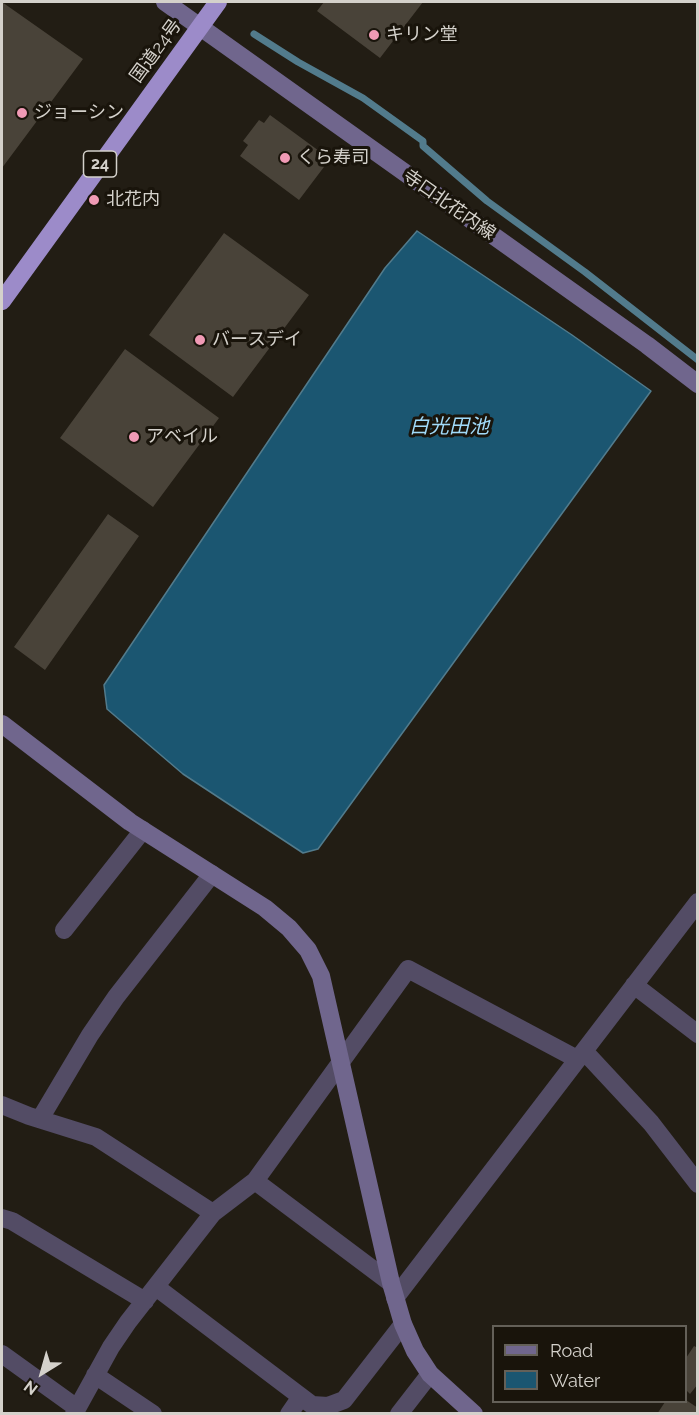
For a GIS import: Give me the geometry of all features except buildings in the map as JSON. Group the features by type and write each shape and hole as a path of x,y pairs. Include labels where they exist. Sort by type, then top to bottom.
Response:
{"highway":[{"name":"国道24号","path":"2,301 218,2"}],"street":[{"name":"寺口北花内線","path":"165,2 647,345 698,384"},
{"path":"2,724 143,830 266,908 289,928 308,950 321,976 339,1062 393,1291 403,1324 415,1351 430,1374 474,1413"},
{"path":"64,930 143,830"},
{"path":"40,1119 90,1035 116,997 212,874"},
{"path":"393,1291 698,902"},
{"path":"2,1354 75,1410 111,1347 151,1294 213,1213 255,1181 408,969 580,1055 651,1123 698,1184"},
{"path":"634,985 698,1034"},
{"path":"2,1105 96,1137 213,1213"},
{"path":"255,1181 393,1291"},
{"path":"2,1218 12,1221 151,1294 312,1405 328,1406 344,1400 403,1324"},
{"path":"96,1374 153,1413"},
{"path":"399,1413 430,1374"},
{"path":"289,1413 300,1398"}],"water":[{"name":"白光田池","path":"417,231 651,391 318,849 303,853 183,774 107,709 104,685 385,268"}],"waterway":[{"path":"254,34 298,62 363,98 423,141 423,146 487,201 585,272 698,360"}],"place":[{"name":"キリン堂","path":"374,35"},
{"name":"ジョーシン","path":"22,113"},
{"name":"くら寿司","path":"285,158"},
{"name":"北花内","path":"94,200"},
{"name":"バースデイ","path":"200,340"},
{"name":"アベイル","path":"134,437"}]}
